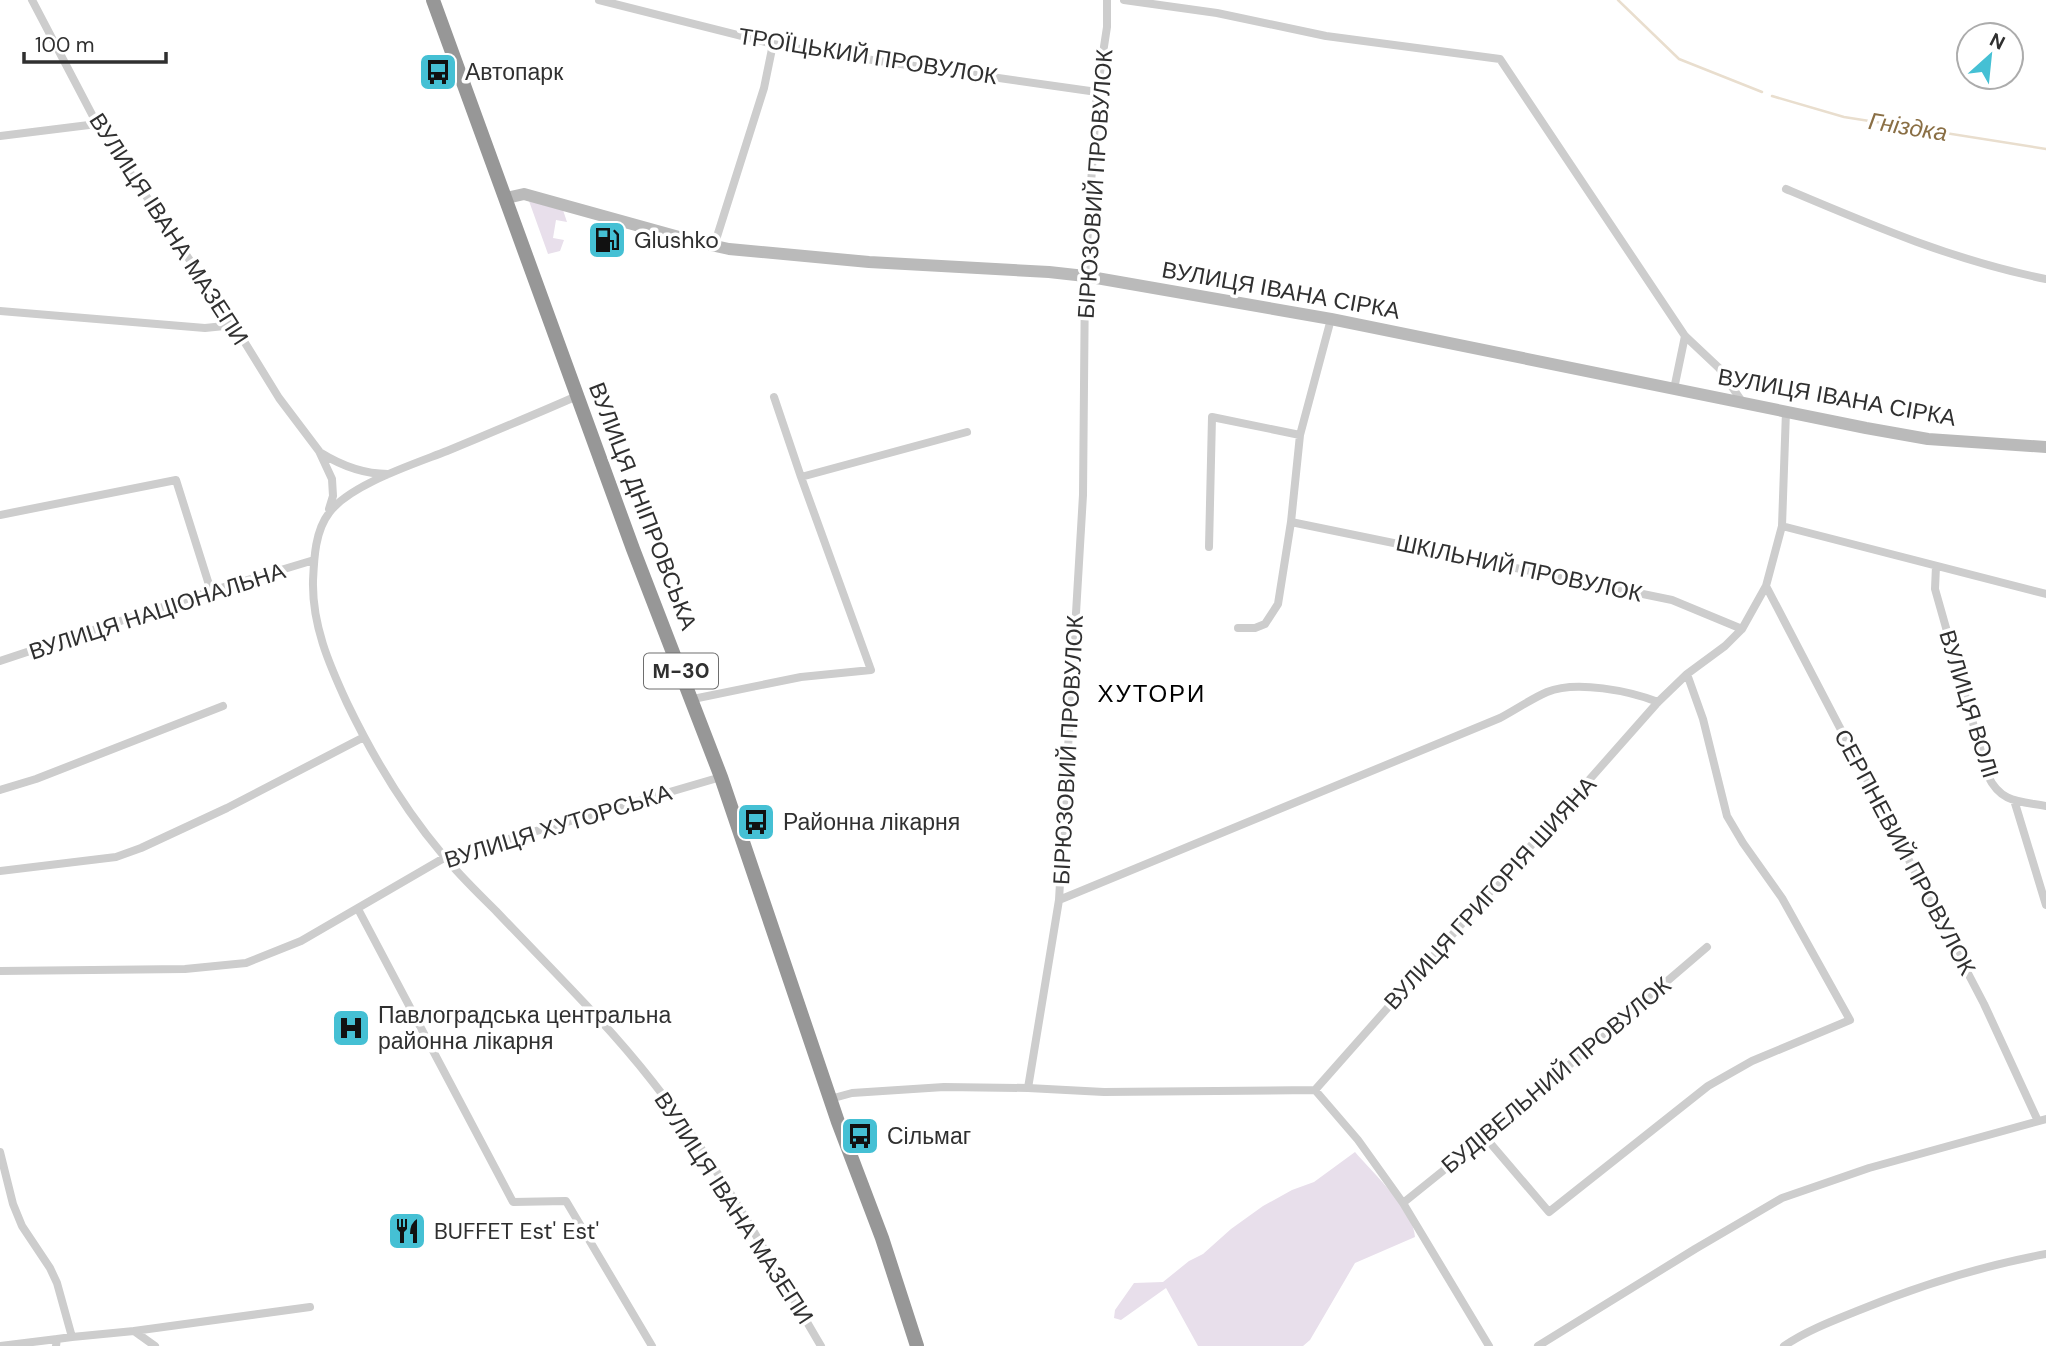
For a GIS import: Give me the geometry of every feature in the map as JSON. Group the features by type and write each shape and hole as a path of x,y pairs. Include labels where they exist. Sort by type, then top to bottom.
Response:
{"highway":[{"name":"ВУЛИЦЯ ДНІПРОВСЬКА","path":"433,0 577,397 693,699 830,1099 882,1238 917,1346"}],"street":[{"name":"ВУЛИЦЯ ІВАНА МАЗЕПИ","path":"32,0 97,124 234,326 279,398 319,451 330,472 333,496 314,560 315,613 321,642 334,676 363,737 413,817 444,858 618,1039 676,1112 724,1184 821,1346"},
{"name":"ТРОЇЦЬКИЙ ПРОВУЛОК","path":"600,0 773,44 1097,92"},
{"name":"БІРЮЗОВИЙ ПРОВУЛОК","path":"1107,0 1107,27 1097,92 1086,276 1083,495 1059,900 1500,718 1547,692 1581,687 1640,695 1658,702"},
{"path":"1124,0 1217,13 1326,36 1500,59 1685,336 1719,368 1743,403"},
{"path":"714,246 764,88 773,44"},
{"path":"0,136 97,124"},
{"path":"1786,189 1925,247 2046,279"},
{"name":"ВУЛИЦЯ ІВАНА СІРКА","path":"507,198 524,194 714,246 802,257 1086,276 1331,319 1866,428 1928,439 2046,447"},
{"path":"0,311 205,328 234,326"},
{"path":"1238,628 1255,628 1265,624 1273,615 1280,599 1300,435 1331,319"},
{"path":"1674,389 1685,336"},
{"name":"ВУЛИЦЯ ІВАНА МАЗЕПИ","path":"327,515 354,492 577,397"},
{"path":"693,699 801,677 871,670 774,397"},
{"name":"ВУЛИЦЯ ГРИГОРІЯ ШИЯНА","path":"1315,1090 1658,702 1687,674 1725,646 1742,628 1766,586 1782,526 1786,411"},
{"path":"1209,547 1212,417 1300,435"},
{"path":"801,477 967,432"},
{"name":"ВУЛИЦЯ ІВАНА МАЗЕПИ","path":"319,451 346,467 363,472 393,474"},
{"path":"0,515 176,480 211,591"},
{"name":"ШКІЛЬНИЙ ПРОВУЛОК","path":"1291,522 1672,600 1742,628"},
{"path":"1782,526 2046,594"},
{"name":"ВУЛИЦЯ НАЦІОНАЛЬНА","path":"0,662 211,591 314,560"},
{"name":"ВУЛИЦЯ ВОЛІ","path":"1936,566 1936,589 1988,776 1995,790 2003,796 2046,806"},
{"name":"СЕРПНЕВИЙ ПРОВУЛОК","path":"1766,586 2042,1120"},
{"path":"1485,1138 1549,1212 1709,1086 1752,1061 1850,1020 1782,898 1727,816 1703,719 1687,674"},
{"path":"0,790 36,779 223,706"},
{"path":"0,871 116,857 141,848 227,808 363,737"},
{"name":"ВУЛИЦЯ ХУТОРСЬКА","path":"0,971 185,969 246,963 301,941 444,858 721,777"},
{"path":"2014,800 2046,905"},
{"path":"1028,1088 1059,900"},
{"path":"358,909 513,1202 565,1201 652,1346"},
{"name":"БУДІВЕЛЬНИЙ ПРОВУЛОК","path":"1404,1203 1485,1138 1707,947"},
{"path":"830,1099 852,1093 944,1087 1104,1092 1315,1090 1358,1140 1404,1203 1489,1346"},
{"path":"1538,1346 1782,1198 1869,1168 2042,1120"},
{"path":"0,1152 2,1170 22,1226 57,1283 72,1337"},
{"path":"1784,1346 1829,1323 1907,1291 1963,1273 2046,1254"},
{"path":"0,1346 56,1342 72,1337 310,1307"},
{"path":"134,1331 155,1346"}],"shaded area":[{"path":"529,201 563,210 567,222 556,220 553,238 564,240 560,251 548,254"},
{"path":"1355,1152 1400,1204 1413,1227 1415,1237 1355,1263 1310,1340 1303,1346 1198,1346 1166,1288 1121,1320 1114,1318 1115,1310 1134,1283 1163,1282 1263,1206 1292,1190 1314,1182"}],"waterway":[{"name":"Гніздка","path":"1618,0 1679,59 1762,92"},
{"name":"Гніздка","path":"1772,96 1844,117 2046,149"}],"place":[{"name":"Автопарк","path":"438,72"},
{"name":"Glushko","path":"607,240"},
{"name":"Районна лікарня","path":"756,822"},
{"name":"Павлоградська центральна районна лікарня","path":"351,1028"},
{"name":"Сільмаг","path":"860,1136"},
{"name":"BUFFET Est' Est'","path":"407,1231"}],"district":[{"name":"ХУТОРИ","path":"1152,694"}]}
